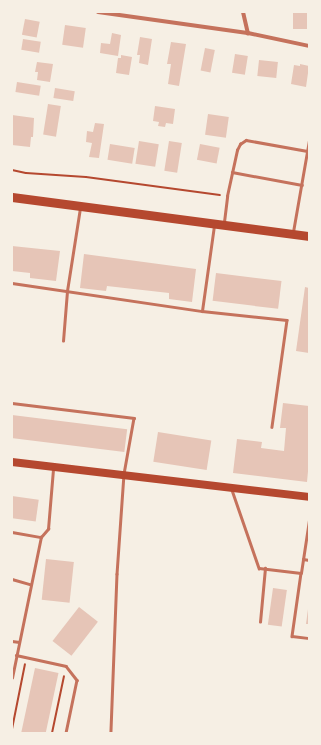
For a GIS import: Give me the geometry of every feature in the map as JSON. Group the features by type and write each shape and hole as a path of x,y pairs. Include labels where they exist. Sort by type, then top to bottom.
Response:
{"main road":[{"path":"12,197 309,236"},
{"path":"12,462 309,497"}],"street":[{"path":"98,12 248,33 309,46"},
{"path":"243,12 248,33"}],"lane":[{"path":"202,311 219,224 227,196 236,150 240,144 246,140 307,151"},
{"path":"293,234 309,140"},
{"path":"232,172 302,185"},
{"path":"63,341 67,291 80,207"},
{"path":"12,283 202,311 287,320 272,428"},
{"path":"12,403 134,418 124,474 117,574 111,733"},
{"path":"12,678 18,642 41,537 48,529 53,466"},
{"path":"231,487 259,568 301,573"},
{"path":"309,520 292,636 309,638"},
{"path":"12,532 41,537"},
{"path":"303,559 309,560"},
{"path":"260,622 265,568"},
{"path":"12,579 30,584"},
{"path":"12,641 18,642"},
{"path":"16,655 66,666 77,680 66,733"}],"path":[{"path":"12,170 26,173 86,177 227,196"},
{"path":"12,729 25,663 32,665"},
{"path":"52,733 65,671"}],"building":[{"path":"293,12 307,12 307,29 293,29"},
{"path":"25,19 40,22 37,38 22,35"},
{"path":"65,25 86,28 83,48 62,45"},
{"path":"112,33 121,35 118,56 100,53 101,43 110,44"},
{"path":"140,37 152,39 148,65 139,63 140,55 137,55"},
{"path":"23,39 41,42 39,53 21,50"},
{"path":"171,42 186,44 179,86 168,84 171,64 167,64"},
{"path":"205,48 215,50 210,72 201,71"},
{"path":"235,54 248,56 245,75 232,73"},
{"path":"121,55 132,57 129,75 116,73 118,58 121,58"},
{"path":"259,60 278,62 276,78 257,76"},
{"path":"37,62 53,64 50,82 37,80 38,72 35,72"},
{"path":"300,64 309,66 306,87 291,84 294,65 300,66"},
{"path":"17,82 41,86 39,96 15,92"},
{"path":"55,88 75,91 73,101 53,98"},
{"path":"48,104 61,106 56,137 43,135"},
{"path":"155,106 175,109 173,124 166,123 165,127 158,126 159,122 153,121"},
{"path":"208,114 229,117 226,138 205,135"},
{"path":"12,115 34,118 33,137 31,137 30,147 12,145"},
{"path":"95,123 104,124 99,158 89,157 92,143 86,142 87,131 93,132"},
{"path":"139,141 159,144 155,167 135,164"},
{"path":"169,141 182,143 177,173 164,171"},
{"path":"110,144 135,148 132,164 107,160"},
{"path":"200,144 220,148 217,164 197,160"},
{"path":"12,246 60,251 56,281 30,278 30,273 12,271"},
{"path":"84,254 196,269 192,302 169,299 169,293 107,286 106,291 80,288"},
{"path":"216,273 282,281 278,309 213,301"},
{"path":"305,287 309,288 309,353 296,351"},
{"path":"283,403 309,406 309,461 307,482 233,473 237,439 262,442 261,448 284,451 286,428 280,428"},
{"path":"12,415 127,429 124,452 12,438"},
{"path":"158,432 211,440 207,470 153,462"},
{"path":"12,496 39,500 36,522 12,518"},
{"path":"46,559 74,562 70,603 42,600"},
{"path":"273,588 287,590 282,627 268,625"},
{"path":"79,607 98,622 71,656 53,641"},
{"path":"308,609 309,624 306,624"},
{"path":"35,668 58,673 46,733 21,733"}]}
